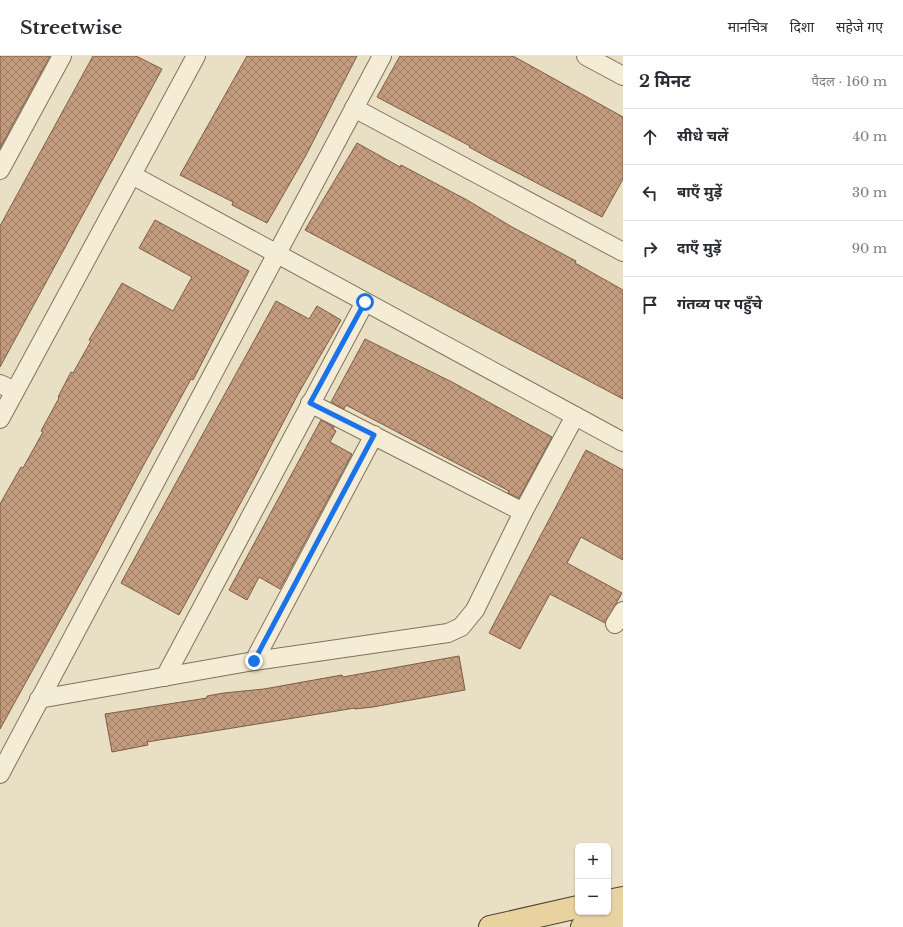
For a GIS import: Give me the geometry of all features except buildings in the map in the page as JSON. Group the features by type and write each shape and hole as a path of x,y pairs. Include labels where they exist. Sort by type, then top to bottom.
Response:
{"main road":[{"path":"582,927 609,916 623,898"},
{"path":"490,927 575,909"}],"street":[{"path":"0,170 62,56"},
{"path":"0,419 7,388 132,175 196,56"},
{"path":"0,774 382,56"},
{"path":"586,56 623,76"},
{"path":"354,108 623,252"},
{"path":"132,175 623,442"},
{"path":"165,677 365,302"},
{"path":"310,403 523,512"},
{"path":"40,699 254,661 448,632 461,628 474,610 523,512 575,416"},
{"path":"254,661 374,435"}],"route":[{"path":"254,661 374,435 310,403 365,302"}]}
